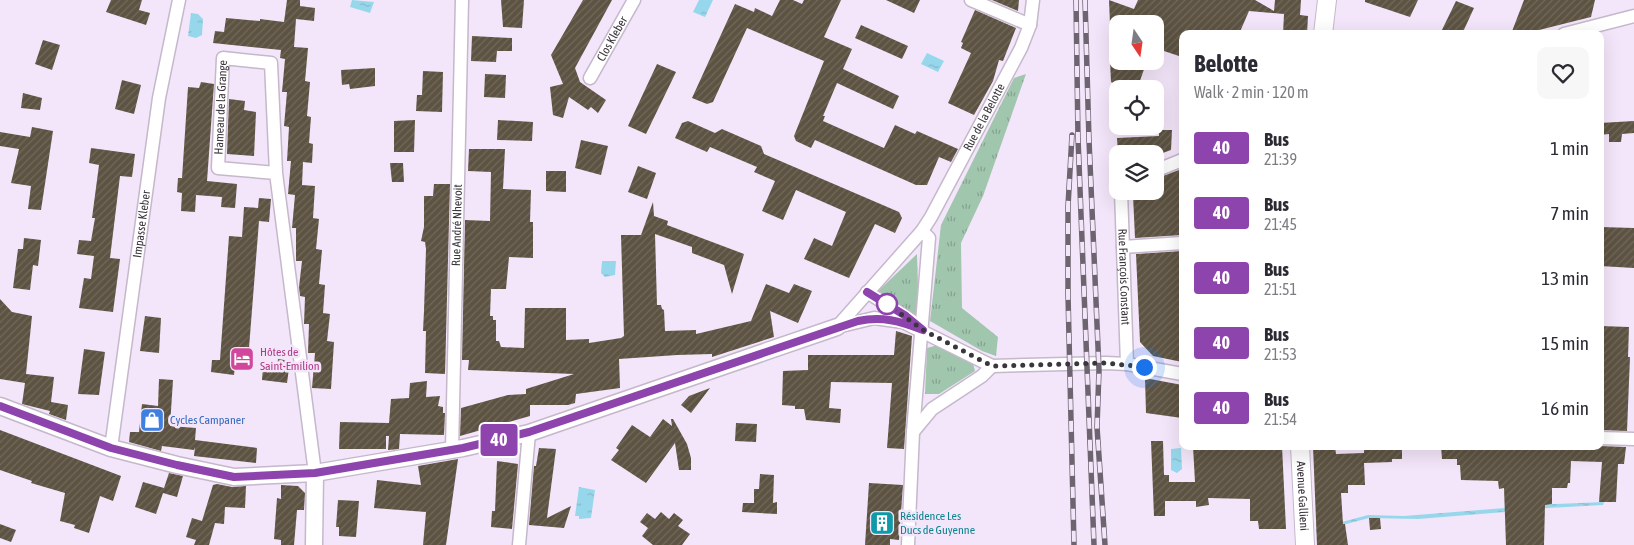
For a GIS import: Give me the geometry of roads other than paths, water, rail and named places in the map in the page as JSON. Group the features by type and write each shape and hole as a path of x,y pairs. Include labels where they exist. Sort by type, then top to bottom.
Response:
{"main road":[{"path":"1323,30 1327,0"},
{"name":"Avenue Gallieni","path":"1300,450 1304,545"}],"street":[{"name":"Impasse Kleber","path":"111,448 159,98 179,0"},
{"name":"Rue André Nhevoit","path":"452,450 462,0"},
{"name":"Clos Kleber","path":"590,78 634,0"},
{"path":"971,0 1030,25"},
{"name":"Rue de la Belotte","path":"837,327 922,231 931,217 1022,48 1030,25 1033,0"},
{"path":"1580,30 1634,16"},
{"name":"Hameau de la Grange","path":"276,173 218,168 223,58 271,63 276,173 315,473"},
{"path":"1164,167 1179,161"},
{"name":"Rue François Constant","path":"1121,200 1128,364"},
{"path":"908,545 913,432 930,238 922,231"},
{"path":"1123,247 1179,243"},
{"path":"867,292 906,316 923,330"},
{"path":"0,406 111,448 234,477 315,473 452,450 529,432 837,327 874,318 904,322 992,366 1106,363 1128,364 1179,373"},
{"path":"913,432 932,409 982,376 992,366"},
{"path":"520,545 529,432"},
{"path":"1604,438 1634,440"},
{"path":"314,545 315,473"}],"water":[{"path":"352,0 374,2 370,13 350,7"},
{"path":"699,0 713,0 705,17 693,12"},
{"path":"191,13 198,14 203,19 202,35 196,38 188,36"},
{"path":"927,53 944,61 938,72 921,64"},
{"path":"602,261 616,261 615,275 605,277 601,273"},
{"path":"1179,448 1181,450 1182,469 1177,473 1171,470 1171,449"},
{"path":"579,487 595,490 591,518 579,519 579,516 575,516"},
{"path":"1604,502 1603,505 1530,509 1531,505"},
{"path":"1505,508 1505,512 1418,519 1369,518 1316,532 1316,529 1368,515 1404,516"}],"railway":[{"path":"1076,0 1078,138 1094,545"},
{"path":"1085,0 1099,370 1097,427 1105,545"},
{"path":"1072,135 1068,206 1068,295 1074,545"}],"place":[{"name":"Hôtes de Saint-Emilion","path":"242,359"},
{"name":"Cycles Campaner","path":"152,420"},
{"name":"Résidence Les Ducs de Guyenne","path":"882,523"}]}
